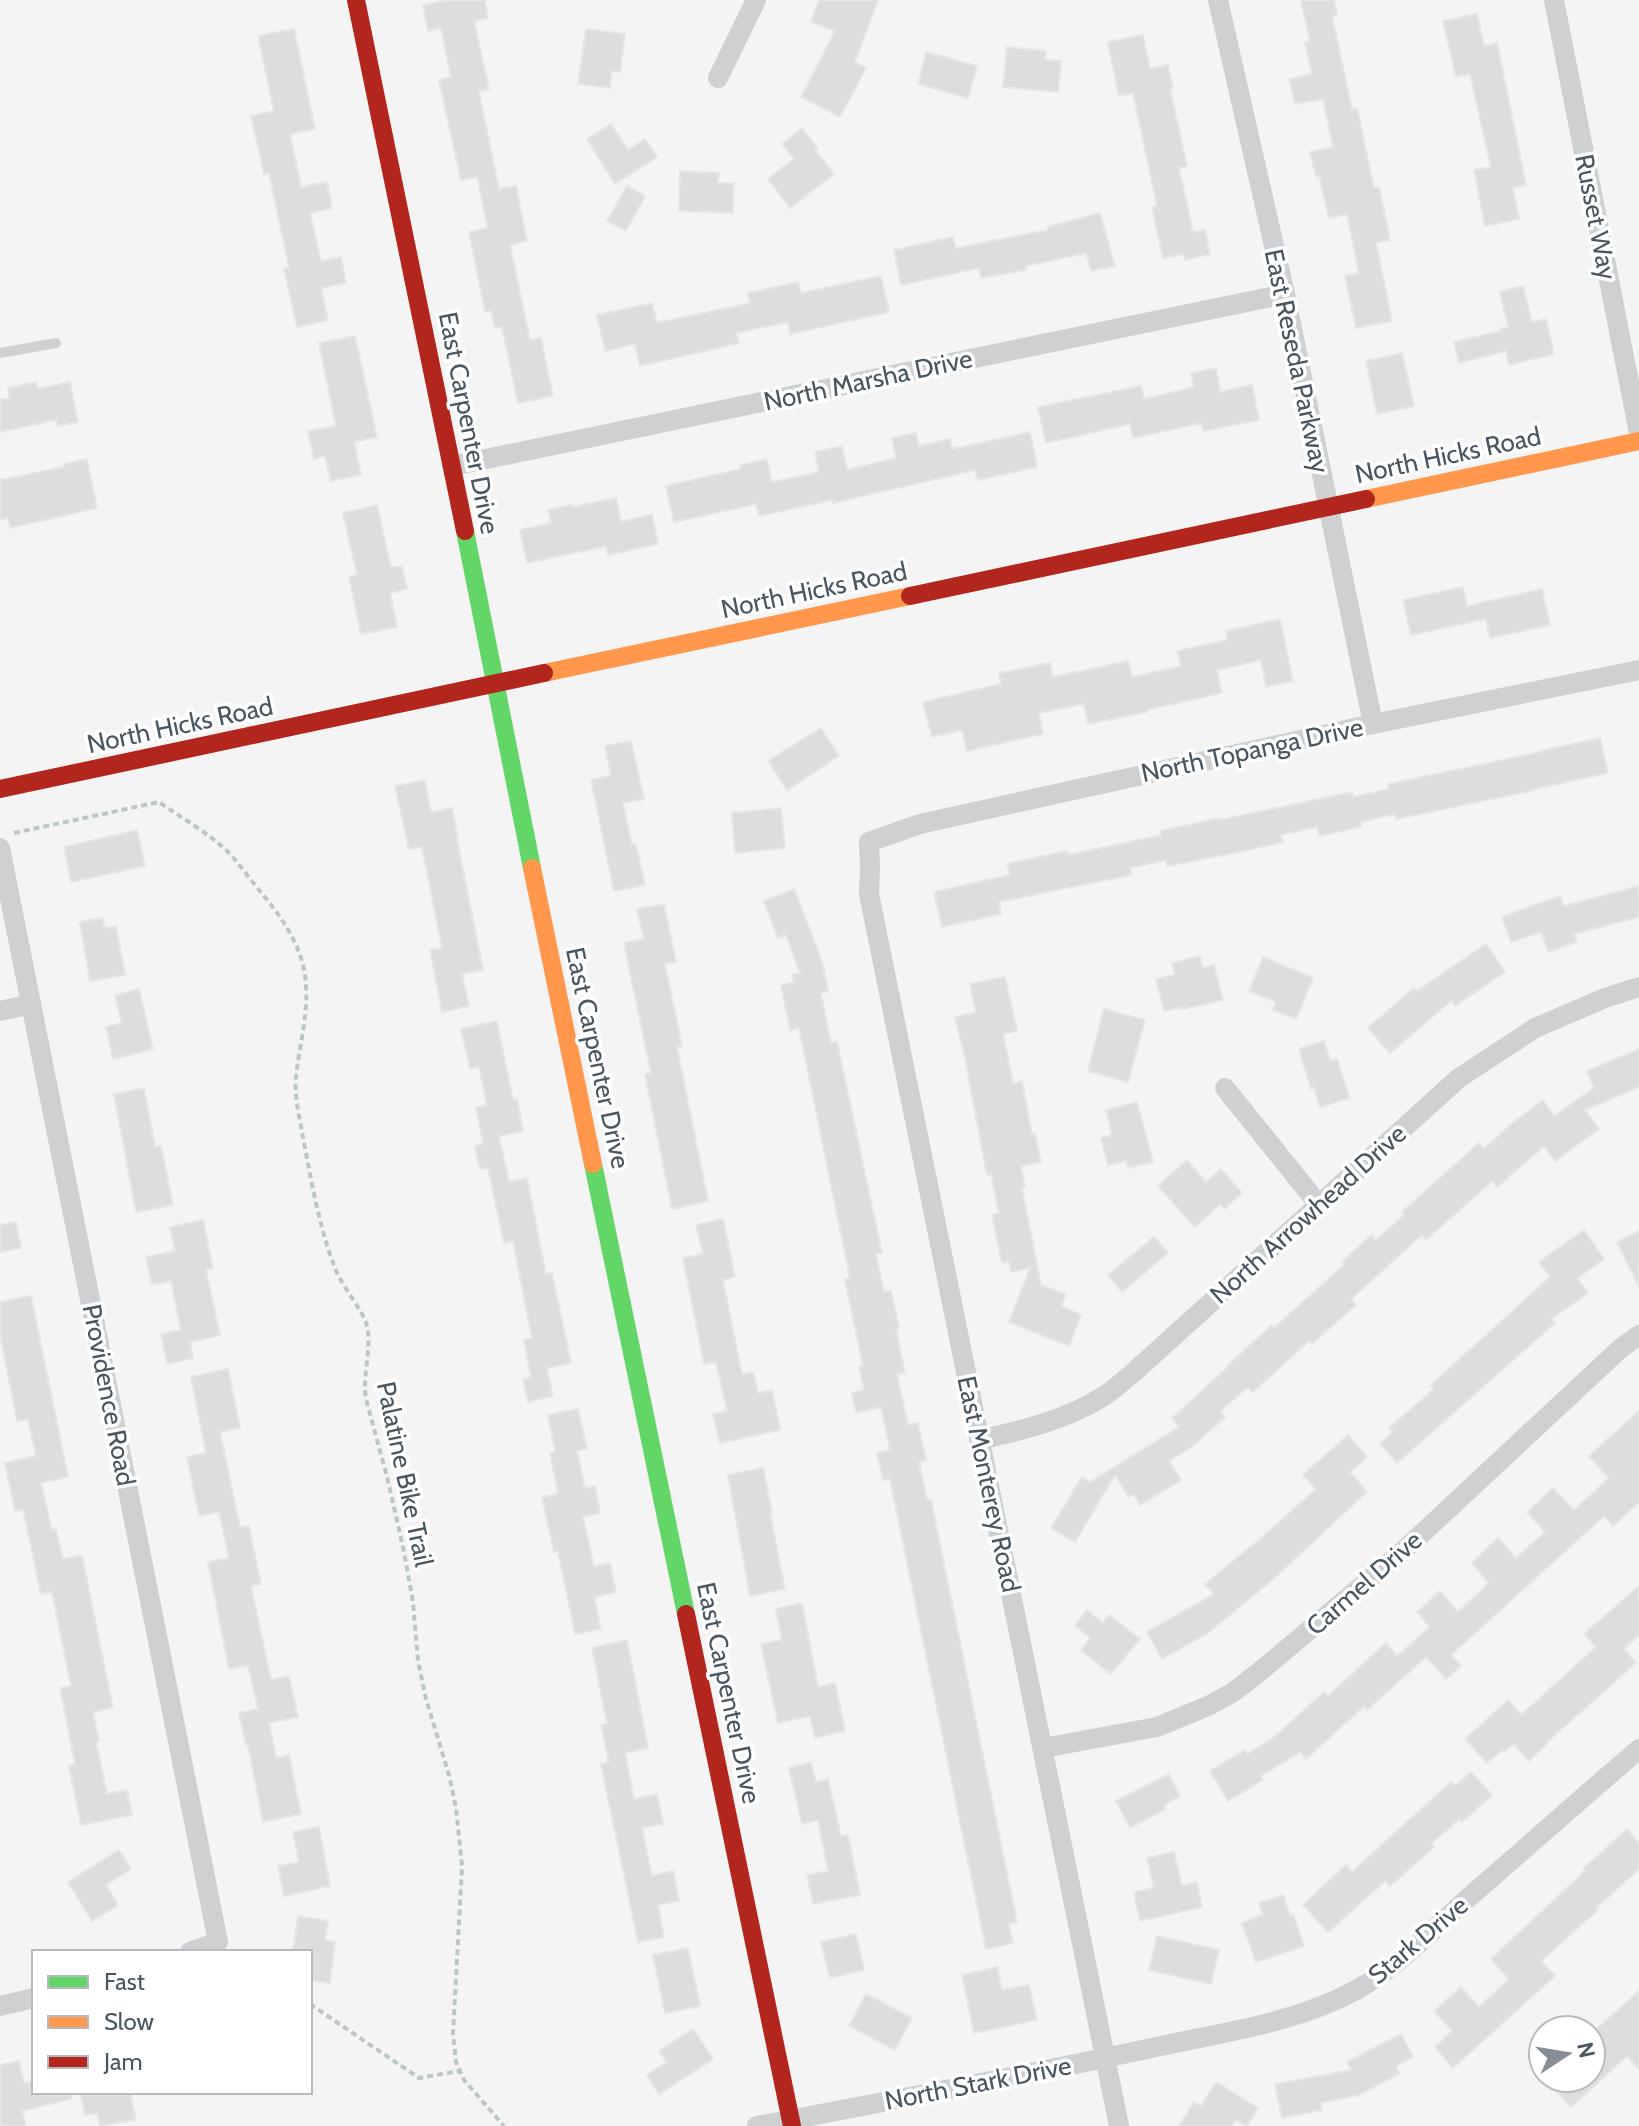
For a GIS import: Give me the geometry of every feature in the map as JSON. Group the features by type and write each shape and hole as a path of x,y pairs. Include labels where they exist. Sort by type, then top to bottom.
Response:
{"street":[{"name":"East Carpenter Drive","path":"356,0 494,684 792,2123"},
{"path":"718,78 756,0"},
{"name":"East Reseda Parkway","path":"1218,0 1285,294 1373,724"},
{"name":"Russet Way","path":"1554,0 1639,433"},
{"name":"North Marsha Drive","path":"452,466 1285,294"},
{"name":"North Hicks Road","path":"0,789 1639,441"},
{"name":"North Topanga Drive","path":"869,842 920,824 1373,724 1639,670"},
{"name":"East Monterey Road","path":"869,842 869,894 1119,2126"},
{"name":"Providence Road","path":"0,848 218,1942 196,1950"},
{"name":"North Arrowhead Drive","path":"979,1440 1031,1428 1064,1416 1105,1395 1459,1078 1535,1028 1639,987"},
{"path":"0,1011 31,1004"},
{"path":"1225,1088 1319,1205"},
{"name":"Carmel Drive","path":"1043,1748 1157,1727 1232,1693 1401,1553 1609,1359 1639,1335"},
{"name":"Stark Drive","path":"1105,2058 1288,2017 1325,2005 1360,1988 1406,1956 1639,1749"},
{"path":"0,2006 32,1998"},
{"name":"North Stark Drive","path":"757,2126 792,2123 1105,2058"}],"lane":[{"path":"0,353 56,343"}],"path":[{"name":"Palatine Bike Trail","path":"14,833 159,802 227,851 280,915 298,948 306,985 296,1080 303,1134 335,1268 364,1317 367,1328 364,1386 403,1547 426,1699 456,1808 462,1866 453,2034 456,2062 464,2080 504,2126"},
{"path":"312,2005 419,2078 459,2071"}],"building":[{"path":"448,0 485,0 488,18 474,21 489,89 479,92 499,189 516,186 527,241 510,245 530,340 541,338 553,396 518,403 502,327 495,328 491,311 485,312 469,232 488,228 477,177 461,180 439,80 451,77 441,28 428,31 423,5"},
{"path":"819,0 878,0 855,62 866,68 840,117 801,97 835,31 811,22"},
{"path":"1301,0 1334,0 1337,15 1332,16 1352,109 1357,108 1374,188 1379,187 1390,240 1376,243 1392,321 1356,328 1345,276 1359,273 1347,214 1329,218 1310,152 1333,147 1323,99 1295,104 1289,79 1312,74 1305,42 1310,41"},
{"path":"1477,14 1484,46 1497,43 1526,185 1513,188 1519,219 1485,226 1474,170 1491,167 1470,74 1456,77 1443,21"},
{"path":"294,29 315,129 290,134 301,187 327,182 332,208 310,213 321,261 341,257 346,283 321,288 328,320 297,327 284,269 289,268 269,173 264,174 251,116 274,111 258,36"},
{"path":"586,29 625,34 620,72 612,71 610,88 578,84"},
{"path":"1143,35 1150,69 1168,65 1173,88 1170,89 1187,166 1179,168 1193,232 1205,230 1210,254 1185,260 1184,254 1163,258 1152,207 1157,206 1133,93 1119,96 1108,42"},
{"path":"1007,47 1046,51 1045,59 1061,61 1058,92 1003,87"},
{"path":"926,52 977,66 968,98 918,84"},
{"path":"611,124 628,150 645,139 657,157 615,184 587,139"},
{"path":"802,128 834,174 790,208 768,179 794,159 782,144"},
{"path":"680,171 719,173 718,183 734,183 733,213 679,211"},
{"path":"627,186 645,196 626,231 607,221"},
{"path":"1100,213 1115,266 1091,271 1086,253 1025,266 1026,270 981,278 979,268 901,285 894,250 953,237 956,248 1048,230 1048,227"},
{"path":"881,276 889,312 790,334 788,322 736,333 739,343 640,366 635,344 605,351 597,315 652,303 657,323 750,303 748,293 798,282 801,293"},
{"path":"1523,286 1532,322 1546,319 1554,354 1509,365 1506,351 1459,363 1454,342 1508,327 1500,292"},
{"path":"355,336 377,437 354,442 361,475 331,481 325,456 314,459 308,431 336,426 319,343"},
{"path":"1402,353 1414,406 1377,414 1366,361"},
{"path":"1216,368 1220,392 1252,385 1259,420 1203,431 1201,423 1133,438 1130,424 1046,443 1038,407 1141,386 1144,399 1194,387 1191,373"},
{"path":"36,382 38,389 70,382 78,422 57,426 56,420 0,432 0,400 10,398 8,388"},
{"path":"1030,432 1037,467 978,480 975,470 833,503 833,500 759,516 756,504 674,522 666,486 741,469 740,465 767,459 772,482 819,472 815,452 842,446 847,470 896,458 892,438 916,433 918,446 950,439 952,449"},
{"path":"87,459 97,508 10,528 8,518 0,520 0,480"},
{"path":"616,498 621,522 652,514 658,544 608,555 606,546 527,563 520,530 551,523 548,510"},
{"path":"377,505 391,568 402,566 407,589 390,593 397,627 361,634 349,577 357,575 343,513"},
{"path":"1463,587 1467,606 1542,589 1550,625 1490,638 1486,619 1411,635 1403,600"},
{"path":"1280,619 1293,681 1266,687 1261,660 1217,670 1222,693 1147,712 1088,724 1084,704 1039,713 1043,734 967,751 962,730 932,737 923,702 1001,684 999,673 1050,663 1053,677 1128,661 1132,677 1181,666 1177,651 1227,640 1226,631"},
{"path":"821,728 839,756 787,790 768,761"},
{"path":"1600,738 1608,773 1396,819 1395,814 1360,822 1361,827 1319,836 1317,827 1281,835 1283,842 1243,851 1167,866 1166,860 1130,868 1131,875 999,902 1001,914 942,927 934,892 1010,875 1007,864 1067,851 1068,855 1161,835 1160,831 1352,792 1353,797 1389,789 1388,784"},
{"path":"631,741 644,799 623,803 645,885 614,891 591,780 611,775 605,746"},
{"path":"425,780 431,812 452,808 483,970 462,974 469,1006 442,1012 430,950 442,948 422,847 409,849 395,786"},
{"path":"781,808 785,848 735,853 732,813"},
{"path":"137,830 145,866 71,882 64,847"},
{"path":"1639,886 1639,917 1574,934 1577,942 1548,952 1541,932 1511,942 1502,917 1560,896 1564,906"},
{"path":"794,889 822,961 828,991 821,993 831,1043 837,1042 882,1253 876,1254 884,1292 891,1290 899,1328 896,1329 905,1373 897,1374 908,1425 918,1423 926,1460 919,1462 927,1500 931,1500 1017,1922 1009,1924 1013,1943 986,1949 890,1479 883,1480 877,1453 890,1450 881,1407 856,1413 852,1393 864,1390 859,1367 863,1366 845,1279 850,1278 799,1028 790,1030 781,985 794,982 792,974 800,973 786,935 778,938 764,901"},
{"path":"664,904 676,962 665,964 682,1046 677,1047 708,1201 672,1209 645,1074 651,1073 624,943 644,939 637,909"},
{"path":"103,918 105,928 116,926 125,975 90,981 80,922"},
{"path":"1486,944 1505,972 1455,1006 1451,1001 1390,1053 1368,1028 1414,988 1417,991"},
{"path":"1200,956 1203,968 1214,965 1223,1000 1164,1011 1156,979 1175,974 1172,963"},
{"path":"1263,957 1313,978 1296,1019 1273,1010 1276,1002 1249,991"},
{"path":"1005,977 1017,1031 1003,1034 1013,1083 1022,1081 1041,1162 1021,1166 1025,1187 1022,1188 1041,1285 1066,1294 1061,1306 1081,1315 1069,1346 1009,1322 1030,1268 1011,1272 1009,1262 1002,1263 992,1215 999,1213 991,1174 987,1175 955,1017 976,1012 970,984"},
{"path":"139,989 153,1049 113,1059 106,1027 122,1023 115,995"},
{"path":"1104,1009 1145,1020 1128,1082 1088,1071"},
{"path":"497,1021 513,1100 517,1099 523,1131 499,1136 509,1182 527,1178 546,1274 552,1273 571,1363 547,1368 553,1396 528,1402 523,1379 531,1377 524,1340 532,1338 513,1241 504,1243 488,1168 480,1169 475,1146 483,1144 476,1107 487,1105 479,1067 470,1069 461,1029"},
{"path":"1324,1041 1330,1061 1337,1059 1350,1098 1320,1107 1299,1049"},
{"path":"1639,1049 1639,1087 1585,1110 1599,1129 1555,1161 1544,1146 1497,1187 1492,1181 1426,1240 1422,1235 1351,1299 1356,1305 1312,1344 1309,1341 1253,1392 1248,1387 1220,1411 1225,1417 1193,1446 1169,1461 1181,1480 1140,1505 1134,1494 1129,1497 1115,1475 1075,1542 1051,1528 1082,1477 1090,1482 1179,1427 1172,1418 1272,1325 1274,1328 1345,1264 1342,1262 1371,1235 1376,1240 1404,1215 1402,1212 1479,1143 1484,1149 1543,1100 1554,1116 1594,1088 1587,1071"},
{"path":"144,1088 155,1147 161,1146 173,1205 136,1212 114,1094"},
{"path":"1137,1102 1153,1162 1128,1168 1126,1161 1108,1165 1101,1138 1112,1135 1106,1110"},
{"path":"1187,1160 1206,1182 1221,1169 1242,1193 1224,1209 1220,1204 1195,1227 1158,1186"},
{"path":"723,1219 735,1277 723,1280 742,1374 753,1372 758,1393 772,1390 780,1430 720,1443 713,1414 727,1411 716,1362 704,1364 683,1258 703,1254 696,1225"},
{"path":"203,1220 213,1268 206,1270 220,1335 190,1342 193,1358 167,1364 161,1334 181,1330 171,1281 152,1285 146,1257 175,1251 170,1227"},
{"path":"16,1222 21,1248 0,1252 0,1225"},
{"path":"1584,1230 1604,1259 1577,1278 1588,1293 1551,1319 1555,1323 1397,1463 1380,1444 1393,1432 1389,1428 1434,1389 1430,1386 1550,1277 1539,1262"},
{"path":"1639,1231 1639,1287 1617,1242"},
{"path":"1154,1237 1168,1253 1122,1292 1108,1275"},
{"path":"31,1296 68,1477 41,1483 52,1530 56,1529 63,1559 82,1555 113,1708 93,1712 99,1741 96,1742 107,1794 127,1790 132,1815 81,1825 69,1766 75,1764 60,1688 71,1686 52,1592 41,1594 23,1509 15,1511 5,1463 36,1456 28,1419 17,1421 0,1335 0,1302"},
{"path":"228,1369 240,1428 220,1432 240,1527 249,1526 261,1584 251,1586 271,1680 289,1676 298,1717 269,1723 276,1758 289,1755 301,1814 263,1822 239,1713 258,1709 248,1665 229,1669 208,1562 229,1558 219,1512 199,1516 187,1457 206,1453 191,1377"},
{"path":"578,1409 587,1449 577,1451 585,1488 595,1486 600,1513 583,1517 594,1566 610,1563 616,1592 594,1597 601,1629 575,1634 558,1551 554,1552 542,1497 558,1494 550,1453 555,1452 548,1415"},
{"path":"1639,1411 1639,1502 1613,1526 1604,1516 1451,1655 1461,1666 1446,1679 1426,1657 1367,1710 1364,1706 1306,1759 1300,1752 1228,1801 1210,1771 1273,1738 1324,1692 1328,1696 1386,1643 1397,1656 1430,1627 1417,1612 1440,1591 1458,1612 1489,1583 1472,1563 1498,1538 1516,1558 1545,1532 1527,1512 1553,1488 1574,1510 1609,1478 1589,1456"},
{"path":"1348,1435 1367,1457 1350,1472 1367,1492 1271,1581 1208,1633 1162,1659 1147,1632 1214,1594 1205,1584 1316,1489 1303,1475"},
{"path":"763,1468 785,1589 750,1596 728,1475"},
{"path":"1639,1586 1639,1635 1624,1649 1636,1663 1529,1761 1514,1744 1487,1763 1465,1739 1508,1700 1521,1715 1596,1647 1584,1634"},
{"path":"802,1603 818,1687 835,1683 845,1731 815,1738 810,1716 778,1723 761,1644 782,1640 776,1609"},
{"path":"1087,1610 1103,1623 1109,1615 1140,1639 1111,1674 1081,1650 1090,1638 1075,1625"},
{"path":"627,1640 648,1748 625,1753 634,1799 657,1794 663,1824 642,1828 652,1876 673,1871 679,1901 658,1905 664,1937 638,1942 601,1764 609,1762 601,1725 607,1724 592,1648"},
{"path":"811,1762 816,1782 828,1779 841,1836 848,1835 860,1895 813,1904 807,1875 828,1871 818,1820 802,1824 789,1768"},
{"path":"1471,1772 1492,1795 1462,1822 1459,1819 1431,1844 1434,1847 1390,1886 1385,1881 1328,1932 1303,1905 1346,1865 1352,1872 1451,1782 1455,1786"},
{"path":"1169,1774 1180,1796 1164,1805 1166,1809 1130,1828 1116,1801"},
{"path":"319,1827 330,1886 284,1896 278,1866 299,1862 293,1832"},
{"path":"1627,1829 1639,1843 1639,1869 1541,1961 1555,1976 1453,2068 1435,2047 1452,2031 1434,2011 1461,1987 1479,2007 1509,1979 1491,1959"},
{"path":"119,1850 131,1869 106,1885 118,1905 92,1921 68,1882"},
{"path":"1174,1852 1182,1886 1197,1882 1202,1907 1140,1921 1134,1892 1154,1888 1147,1858"},
{"path":"1283,1895 1304,1946 1256,1962 1242,1923 1263,1915 1259,1903"},
{"path":"298,1916 328,1921 325,1940 335,1942 330,1983 312,1980 312,1950 293,1950"},
{"path":"856,1934 864,1970 830,1978 821,1942"},
{"path":"1157,1936 1219,1950 1211,1984 1149,1970"},
{"path":"688,1948 700,2006 665,2013 653,1955"},
{"path":"997,1967 1002,1990 1029,1985 1037,2020 974,2033 962,1975"},
{"path":"1639,1991 1639,2069 1627,2056 1607,2074 1607,2020"},
{"path":"866,1994 912,2018 895,2050 849,2026"},
{"path":"693,2029 713,2059 659,2094 647,2075 667,2062 659,2051"},
{"path":"1401,2034 1413,2057 1396,2066 1399,2074 1359,2095 1320,2103 1322,2110 1282,2118 1275,2084 1351,2070 1347,2062"},
{"path":"19,2061 24,2083 32,2081 32,2094 70,2094 71,2099 22,2111 26,2126 0,2126 0,2065"},
{"path":"1216,2082 1258,2108 1247,2126 1236,2120 1232,2126 1179,2126 1194,2102 1201,2106"},
{"path":"80,2094 130,2094 136,2120 100,2126 97,2113 85,2115"},
{"path":"1559,2094 1585,2094 1571,2107"}],"traffic: fast":[{"path":"465,531 532,868"},
{"path":"593,1164 686,1614"}],"traffic: slow":[{"path":"1366,499 1639,441"},
{"path":"544,673 910,596"},
{"path":"532,868 593,1164"}],"traffic: jam":[{"path":"356,0 465,531"},
{"path":"910,596 1366,499"},
{"path":"0,789 544,673"},
{"path":"686,1614 792,2126"}]}
